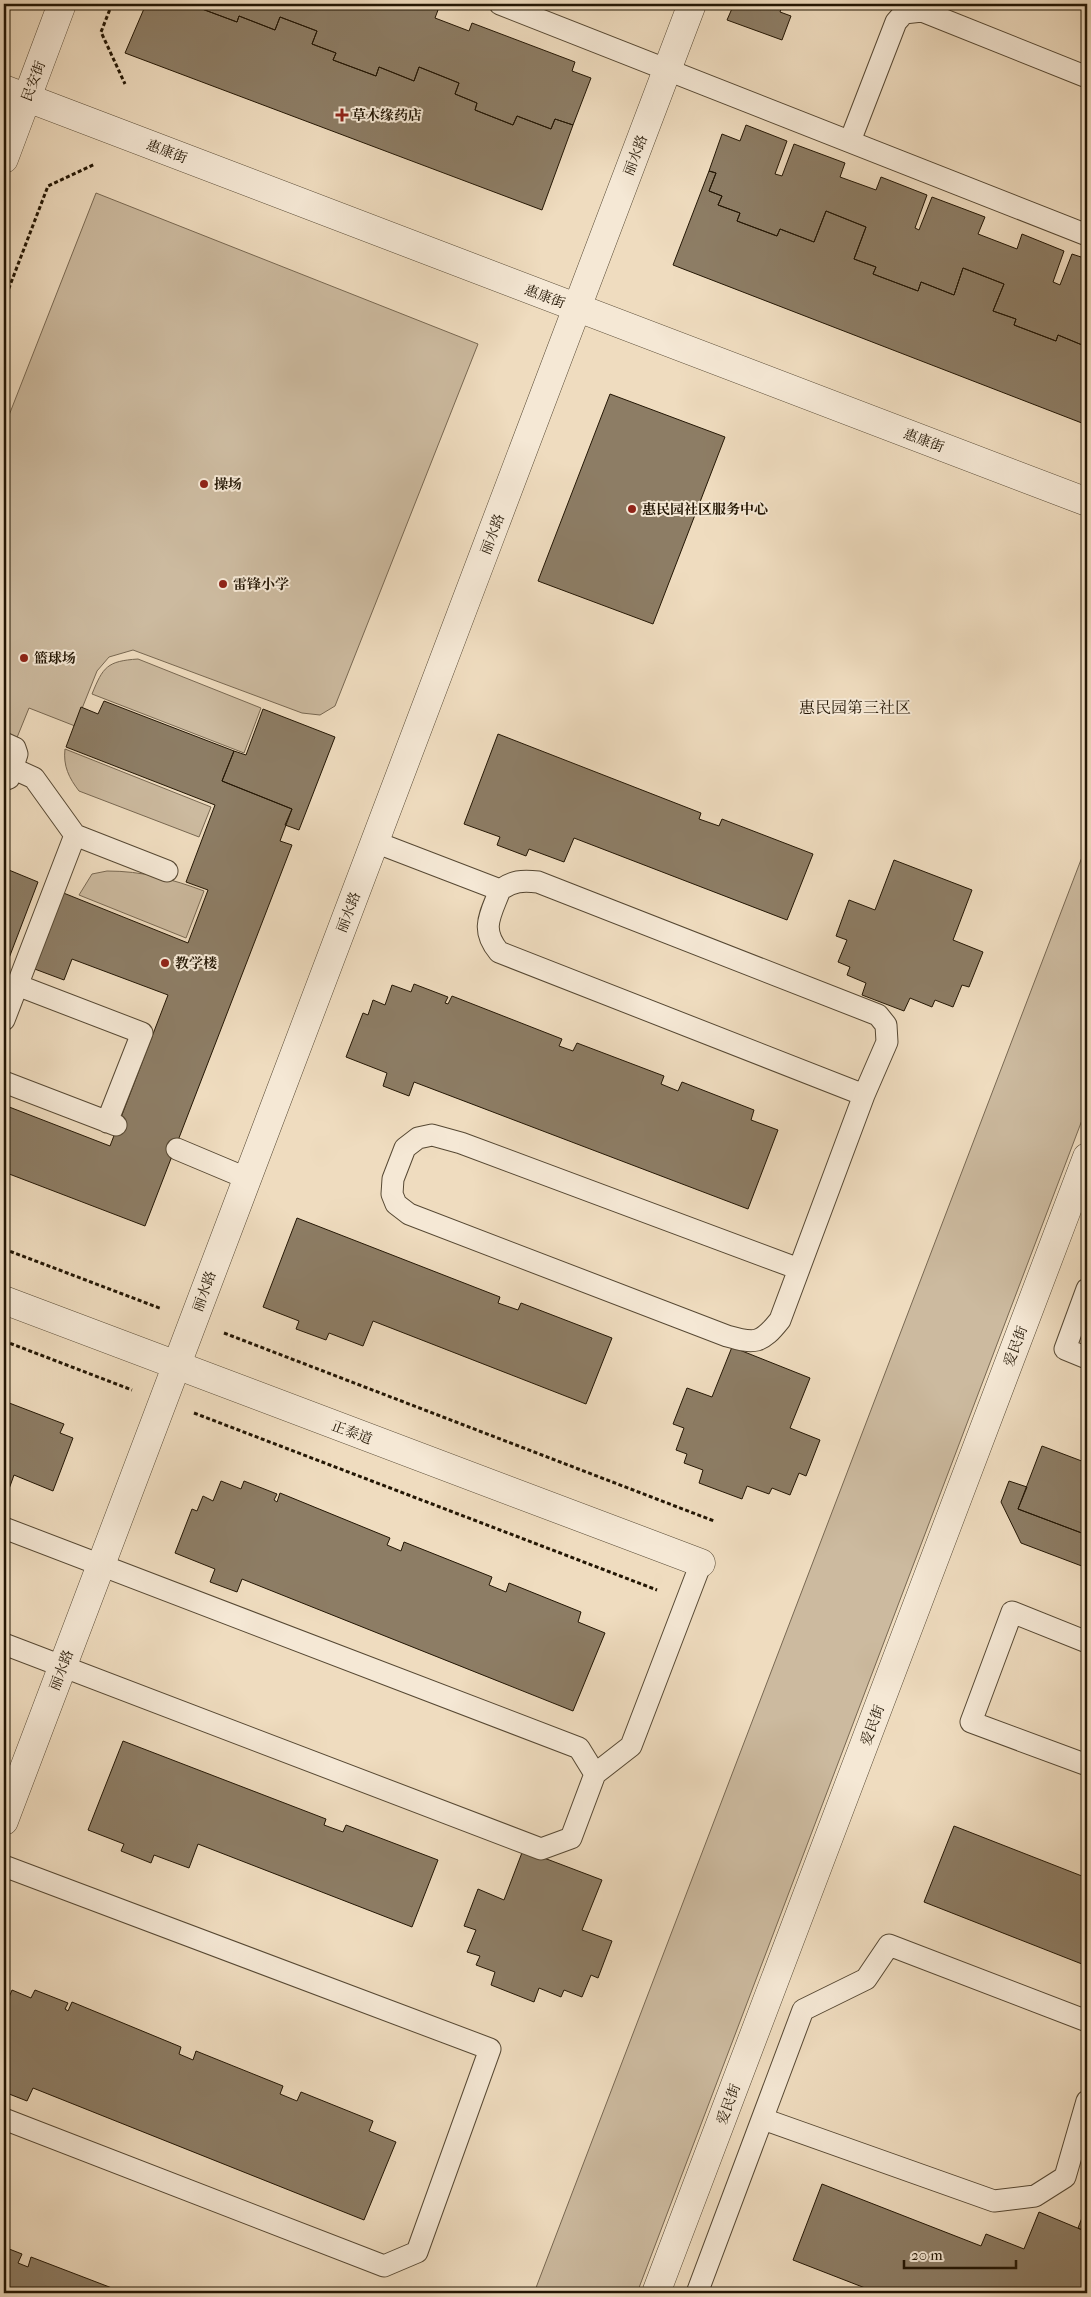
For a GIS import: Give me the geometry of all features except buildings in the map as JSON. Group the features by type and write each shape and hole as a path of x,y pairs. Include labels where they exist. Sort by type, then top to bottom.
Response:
{"street":[{"name":"民安街","path":"4,159 15,93 62,4"},
{"name":"丽水路","path":"4,1821 692,4"},
{"name":"惠康街","path":"15,93 1087,502"},
{"name":"爱民街","path":"656,2293 1087,1157"},
{"name":"正泰道","path":"4,1300 700,1563"}],"lane":[{"path":"508,5 1087,235"},
{"path":"850,141 896,22 904,13 922,11 1087,77"},
{"path":"4,743 15,748 17,751 8,774 34,778 75,836 167,871"},
{"path":"4,1020 75,836"},
{"path":"374,842 500,890"},
{"path":"799,1269 470,1146 432,1135 418,1138 405,1148 393,1179 392,1194 396,1204 410,1214 749,1343 768,1335 780,1320 864,1095 886,1042 886,1025 878,1015 538,882 522,880 510,883 500,890 488,920 490,941 500,952 864,1095"},
{"path":"4,1082 111,1123 142,1033 17,985"},
{"path":"177,1149 246,1178"},
{"path":"1087,1289 1065,1349 1087,1358"},
{"path":"4,1528 580,1748 595,1774"},
{"path":"4,1644 541,1849 571,1838 595,1774 631,1746 700,1563"},
{"path":"1087,1642 1012,1612 971,1722 1087,1765"},
{"path":"4,1866 490,2049 417,2252 384,2266 4,2118"},
{"path":"703,2292 762,2119 803,2010 866,1978 889,1944 1087,2021"},
{"path":"762,2119 994,2201 1035,2196 1065,2177 1087,2101"}],"path":[{"path":"4,8 11,4"},
{"path":"112,4 101,32 125,84"},
{"path":"4,301 48,186 95,164"},
{"path":"4,1249 714,1521"},
{"path":"4,1341 686,1601"}],"shaded area":[{"name":"操场","path":"96,193 478,344 335,706 320,715 302,713 133,650 109,657 97,671 75,726 29,708 16,740 4,735 4,428"},
{"path":"138,659 261,708 244,753 92,694 99,677 107,667 119,662"},
{"path":"65,749 211,807 199,837 79,791 68,771 65,761"},
{"path":"1087,844 1087,1107 637,2293 534,2293"},
{"path":"107,871 157,876 204,891 186,938 79,895 92,874"}],"place":[{"name":"草木缘药店","path":"342,115"},
{"name":"操场","path":"204,484"},
{"name":"惠民园社区服务中心","path":"632,509"},
{"name":"雷锋小学","path":"223,584"},
{"name":"篮球场","path":"24,658"},
{"name":"教学楼","path":"165,963"}],"district":[{"name":"惠民园第三社区","path":"855,707"}]}
